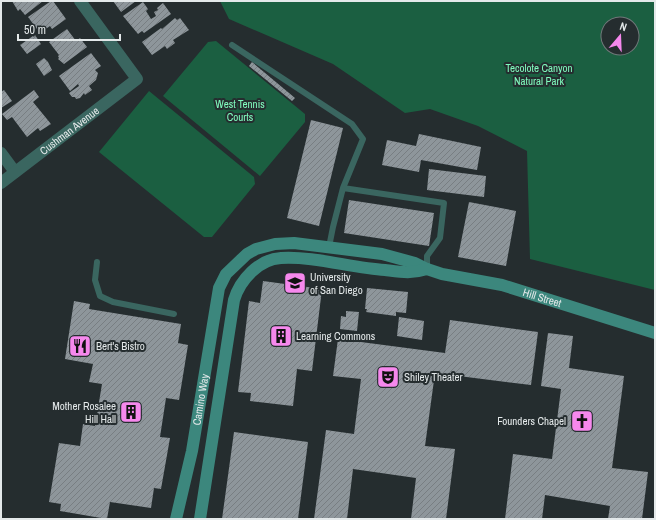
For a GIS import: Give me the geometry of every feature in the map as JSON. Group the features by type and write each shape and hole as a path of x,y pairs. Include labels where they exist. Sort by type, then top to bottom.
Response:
{"street":[{"name":"Cushman Avenue","path":"1,183 137,79 80,1"},
{"path":"1,152 15,172"},
{"name":"Hill Street","path":"222,280 234,265 247,254 256,249 275,244 294,243 329,247 382,254 415,263 442,274 502,285 655,333"},
{"name":"Hill Street","path":"240,285 251,272 266,262 280,258 305,259 380,270 415,272 427,269"},
{"name":"Camino Way","path":"176,519 192,451 217,295 222,280"},
{"name":"Camino Way","path":"200,519 234,300 240,285"}],"lane":[{"path":"232,45 352,124 363,139 343,188 329,247"},
{"path":"343,188 444,203 440,238 427,256 427,269"},
{"path":"97,262 95,280 100,296 113,302 174,314"}],"green space":[{"name":"Tecolote Canyon Natural Park","path":"220,1 655,1 655,290 530,259 527,151 478,126 430,109 405,113 333,64 229,19"},
{"name":"West Tennis Courts","path":"216,41 305,114 305,122 260,176 163,96 208,42"},
{"path":"149,91 254,177 255,184 212,237 204,237 99,152"}],"building":[{"path":"12,1 43,1 25,15 20,9 18,11"},
{"path":"53,1 66,19 52,29 50,26 40,33 28,17"},
{"path":"113,1 136,1 121,12"},
{"path":"143,2 148,9 146,11 151,19 156,16 154,12 158,10 157,8 163,3 171,14 144,33 142,31 138,34 123,16"},
{"path":"175,18 177,20 180,18 189,30 173,40 175,43 167,49 165,46 152,55 142,42 161,28 162,29"},
{"path":"67,29 76,41 80,38 87,47 64,64 58,59 59,55 49,42"},
{"path":"35,35 41,44 27,54 20,45"},
{"path":"91,53 101,66 95,70 98,73 96,80 89,86 92,90 85,95 84,93 80,98 76,99 69,93 79,86 78,84 70,91 59,76"},
{"path":"44,58 52,70 44,76 36,64"},
{"path":"252,62 295,98 292,101 249,66"},
{"path":"4,90 12,101 1,108 1,92"},
{"path":"34,90 39,97 33,102 51,124 40,131 38,128 27,137 12,117 7,120 2,114"},
{"path":"311,120 343,128 319,226 287,218"},
{"path":"419,134 481,147 477,170 421,160 419,172 382,165 387,140 416,146"},
{"path":"429,169 486,176 484,197 427,190"},
{"path":"349,200 434,213 429,246 344,233"},
{"path":"469,202 516,211 506,266 458,257"},
{"name":"Learning Commons","path":"263,281 322,289 312,371 297,369 293,406 250,401 251,393 238,392 249,301 260,303"},
{"path":"367,288 408,292 406,313 396,312 396,316 366,312"},
{"name":"Mother Rosalee Hill Hall","path":"74,301 90,304 89,309 181,324 178,343 188,345 179,400 166,398 160,437 170,438 161,489 154,488 151,508 110,502 107,519 60,511 61,504 49,502 59,443 80,446 83,424 95,426 102,384 89,382 93,364 65,359"},
{"path":"346,311 359,312 357,331 340,329 341,316 346,317"},
{"path":"399,317 424,321 422,340 397,336"},
{"path":"450,320 538,332 531,385 435,373 425,446 455,449 446,519 411,519 416,478 353,469 347,519 314,519 326,430 354,434 361,379 333,376 338,339 445,353"},
{"path":"548,333 573,336 569,368 624,376 612,468 648,472 642,519 608,519 610,506 545,495 542,519 505,519 513,454 552,459 561,389 541,386"},
{"path":"234,432 308,442 298,519 222,519"}],"place":[{"name":"University of San Diego","path":"295,283"},
{"name":"Learning Commons","path":"281,336"},
{"name":"Bert's Bistro","path":"80,346"},
{"name":"Shiley Theater","path":"388,377"},
{"name":"Mother Rosalee Hill Hall","path":"131,412"},
{"name":"Founders Chapel","path":"582,421"}]}
